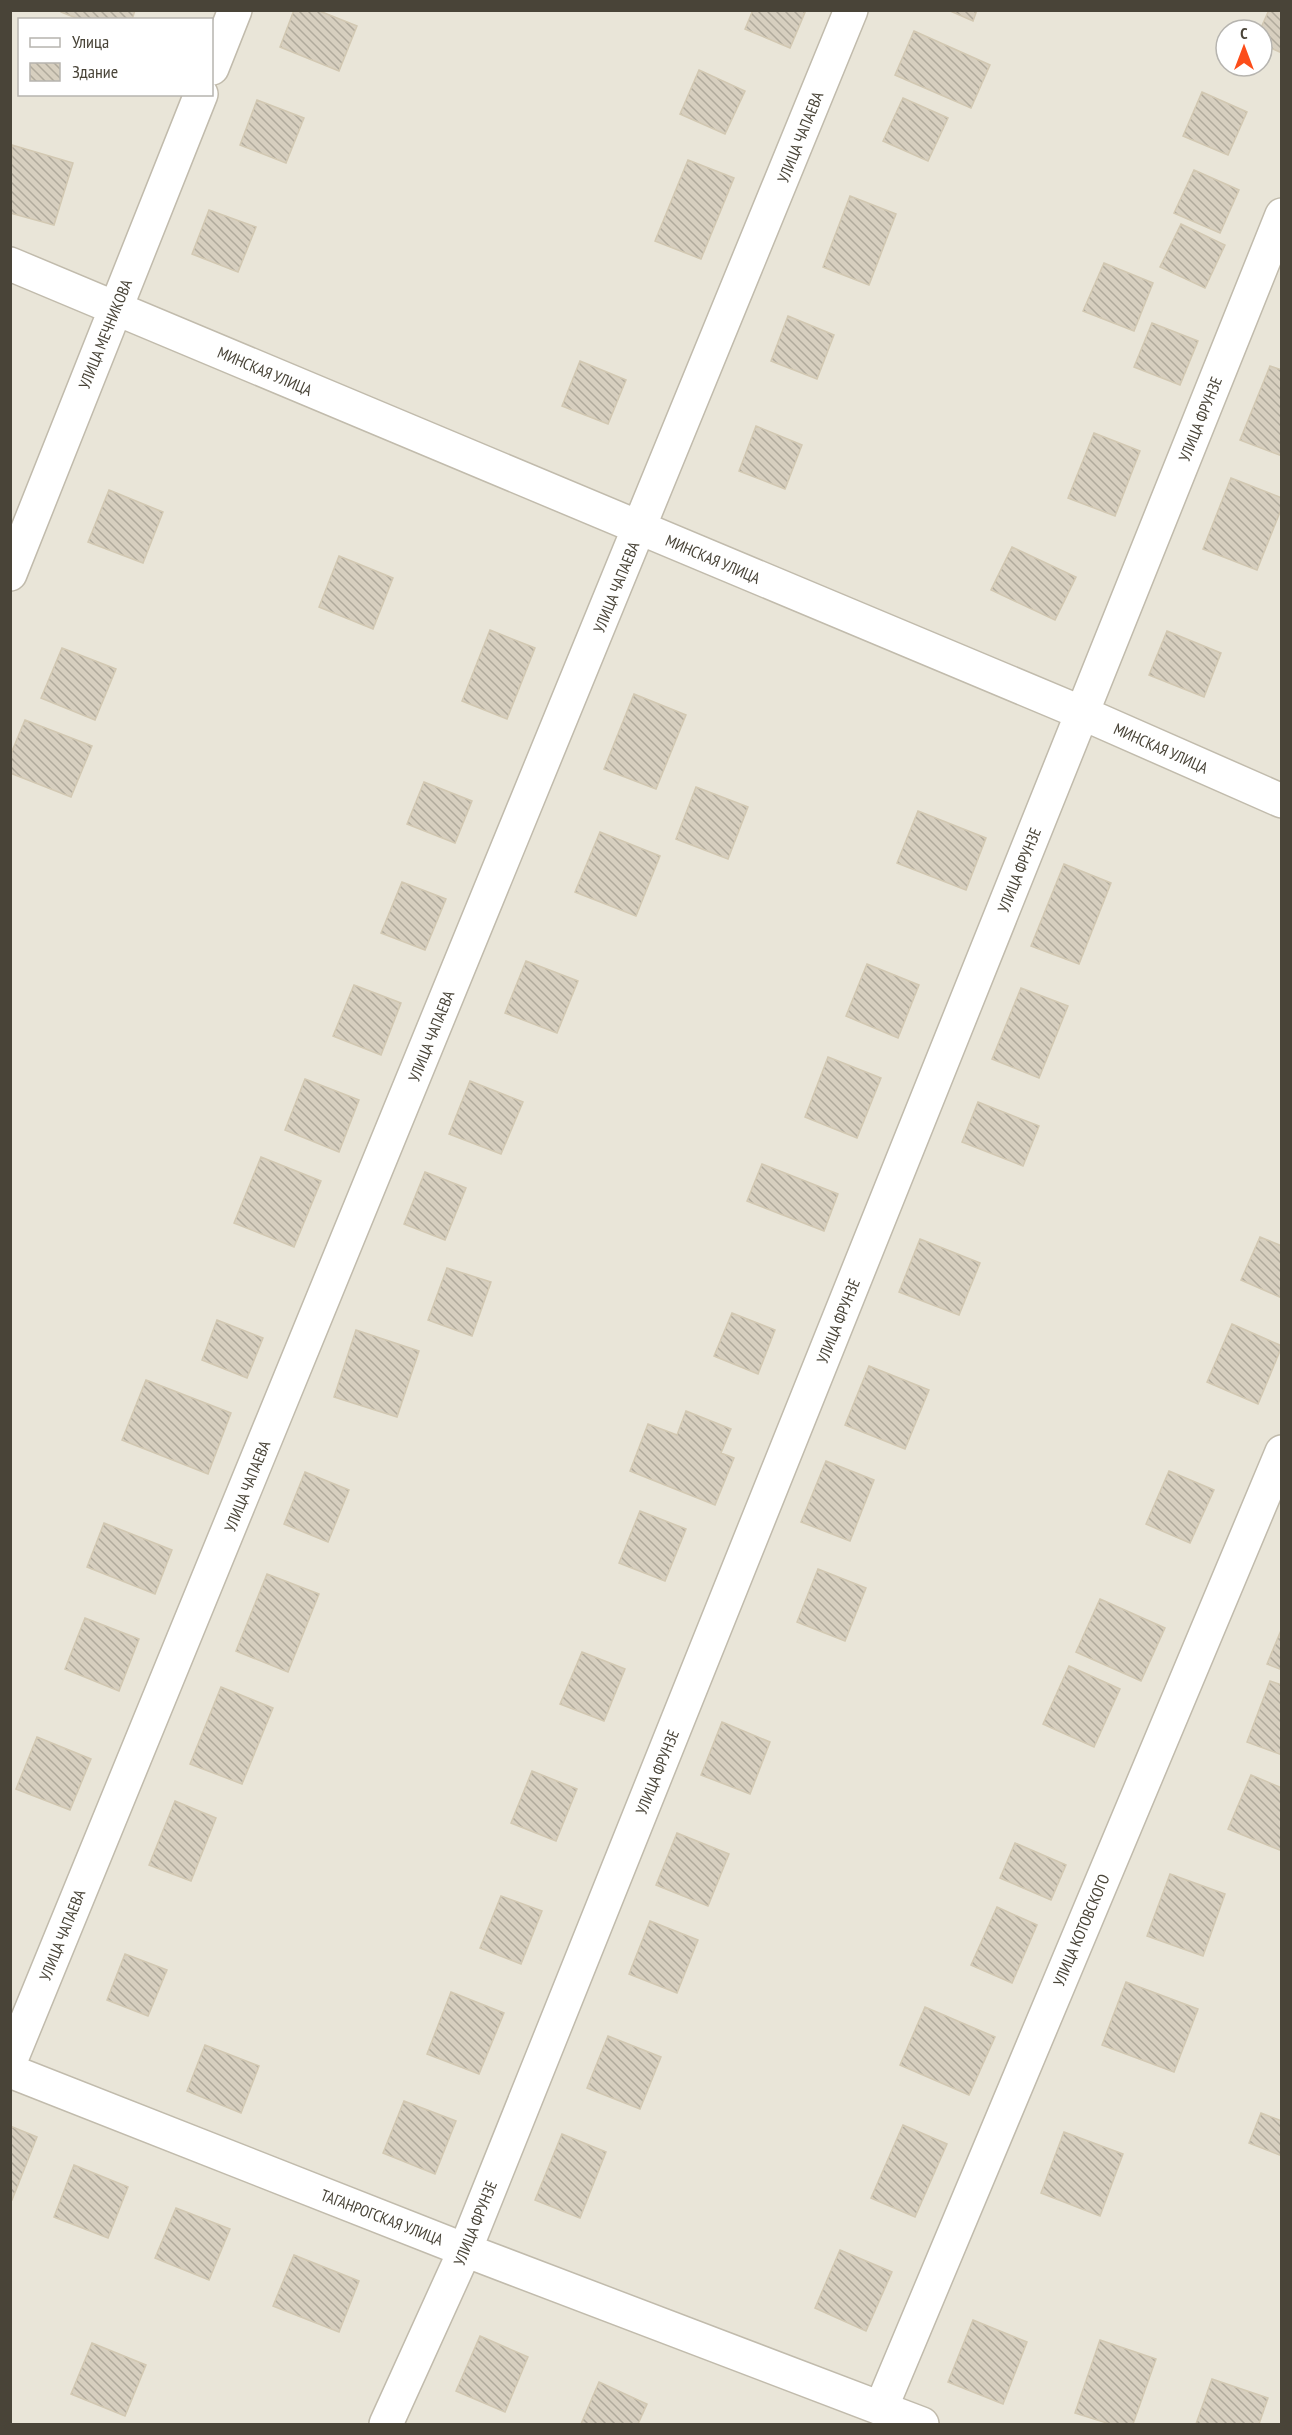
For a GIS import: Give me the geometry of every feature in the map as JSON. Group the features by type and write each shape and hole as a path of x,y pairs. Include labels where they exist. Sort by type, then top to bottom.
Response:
{"street":[{"path":"213,65 235,10"},
{"name":"УЛИЦА ЧАПАЕВА","path":"10,2062 851,10"},
{"name":"УЛИЦА МЕЧНИКОВА","path":"10,574 200,96"},
{"name":"УЛИЦА ФРУНЗЕ","path":"386,2424 465,2250 1281,215"},
{"name":"МИНСКАЯ УЛИЦА","path":"10,264 1082,713 1281,801"},
{"name":"УЛИЦА КОТОВСКОГО","path":"882,2408 1281,1452"},
{"name":"ТАГАНРОГСКАЯ УЛИЦА","path":"10,2071 465,2250 922,2424"}],"shaded area":[{"path":"11,11 1281,11 1281,2424 11,2424"}],"building":[{"path":"61,10 135,10 133,18 76,18"},
{"path":"294,10 317,10 357,26 339,71 280,47"},
{"path":"753,10 806,10 790,48 745,29"},
{"path":"948,10 977,10 973,21"},
{"path":"1269,10 1282,10 1282,53 1274,49 1274,18 1265,18"},
{"path":"914,31 990,65 971,108 895,75"},
{"path":"699,70 745,91 725,134 680,114"},
{"path":"1202,92 1247,112 1228,155 1183,136"},
{"path":"903,98 948,118 928,161 883,141"},
{"path":"257,100 304,118 286,163 240,145"},
{"path":"12,145 73,163 54,225 10,213"},
{"path":"688,160 734,178 701,259 655,241"},
{"path":"1194,170 1239,190 1220,233 1174,213"},
{"path":"850,196 896,214 869,285 823,267"},
{"path":"209,210 256,227 238,272 192,254"},
{"path":"1181,224 1225,245 1205,288 1160,267"},
{"path":"1104,263 1153,283 1134,331 1083,311"},
{"path":"788,316 834,335 817,379 771,361"},
{"path":"1152,323 1198,341 1180,385 1134,367"},
{"path":"580,361 626,380 608,424 562,406"},
{"path":"1270,366 1282,370 1282,456 1240,440"},
{"path":"756,426 802,445 785,489 739,471"},
{"path":"1094,433 1140,451 1115,516 1068,498"},
{"path":"1231,478 1282,498 1282,507 1257,570 1203,549"},
{"path":"109,490 163,512 143,563 88,542"},
{"path":"1012,547 1076,577 1055,620 991,590"},
{"path":"339,556 393,578 373,629 319,607"},
{"path":"490,630 535,648 507,719 462,701"},
{"path":"1167,631 1221,653 1204,697 1149,675"},
{"path":"62,648 116,669 95,720 41,698"},
{"path":"634,694 686,715 656,789 604,769"},
{"path":"25,720 92,746 71,797 10,773 10,756"},
{"path":"424,782 472,801 455,843 407,824"},
{"path":"696,787 748,807 728,859 676,839"},
{"path":"918,811 986,838 966,890 897,863"},
{"path":"600,832 660,856 636,916 575,892"},
{"path":"1064,864 1111,883 1079,964 1031,946"},
{"path":"402,882 446,899 425,950 381,933"},
{"path":"526,961 578,981 557,1033 505,1013"},
{"path":"867,964 919,985 898,1038 846,1016"},
{"path":"354,985 401,1003 381,1055 333,1036"},
{"path":"1021,988 1068,1006 1039,1078 992,1059"},
{"path":"828,1057 881,1078 857,1138 805,1117"},
{"path":"305,1079 359,1100 339,1152 285,1130"},
{"path":"470,1081 523,1102 501,1154 449,1134"},
{"path":"978,1102 1039,1126 1023,1166 962,1142"},
{"path":"261,1157 321,1181 294,1247 234,1223"},
{"path":"762,1164 838,1194 824,1231 747,1201"},
{"path":"425,1172 466,1188 445,1240 404,1224"},
{"path":"1260,1237 1282,1246 1282,1298 1241,1280"},
{"path":"920,1239 980,1263 959,1315 899,1292"},
{"path":"447,1268 491,1282 472,1336 428,1320"},
{"path":"732,1313 775,1330 758,1374 714,1356"},
{"path":"217,1320 263,1338 247,1378 202,1360"},
{"path":"1232,1324 1282,1346 1258,1404 1207,1382"},
{"path":"356,1330 419,1351 397,1417 334,1397"},
{"path":"869,1366 929,1390 905,1449 845,1425"},
{"path":"146,1380 231,1413 208,1474 122,1440"},
{"path":"686,1411 731,1429 721,1453 734,1458 715,1505 630,1471 648,1424 677,1435"},
{"path":"826,1461 874,1480 850,1541 801,1522"},
{"path":"1169,1471 1214,1490 1190,1543 1146,1524"},
{"path":"305,1472 349,1490 328,1542 284,1524"},
{"path":"640,1511 686,1529 665,1581 619,1563"},
{"path":"104,1523 172,1550 155,1594 87,1567"},
{"path":"818,1569 866,1588 845,1641 797,1622"},
{"path":"267,1574 319,1594 288,1672 236,1651"},
{"path":"1100,1599 1165,1628 1141,1681 1076,1652"},
{"path":"85,1618 139,1639 119,1691 65,1669"},
{"path":"1282,1628 1282,1670 1267,1664"},
{"path":"582,1652 625,1669 604,1721 560,1704"},
{"path":"1069,1666 1120,1689 1094,1747 1043,1724"},
{"path":"1270,1681 1282,1685 1282,1755 1247,1742"},
{"path":"221,1687 273,1708 242,1784 190,1764"},
{"path":"722,1722 770,1742 750,1794 701,1775"},
{"path":"37,1737 91,1759 70,1810 16,1789"},
{"path":"532,1771 577,1789 556,1841 511,1823"},
{"path":"1251,1775 1282,1788 1282,1851 1228,1829"},
{"path":"175,1801 216,1818 191,1881 149,1865"},
{"path":"677,1833 729,1854 708,1906 656,1885"},
{"path":"1015,1843 1066,1865 1051,1900 1000,1878"},
{"path":"1170,1874 1225,1894 1203,1956 1147,1936"},
{"path":"501,1896 542,1911 521,1964 480,1948"},
{"path":"997,1907 1037,1925 1012,1983 971,1965"},
{"path":"650,1921 698,1940 677,1993 629,1974"},
{"path":"125,1954 167,1970 148,2016 107,2000"},
{"path":"1126,1982 1198,2009 1174,2072 1102,2045"},
{"path":"451,1992 504,2013 479,2074 427,2054"},
{"path":"925,2007 995,2037 969,2095 900,2065"},
{"path":"608,2036 661,2057 640,2109 587,2088"},
{"path":"205,2045 259,2066 241,2113 187,2091"},
{"path":"404,2101 456,2121 435,2174 383,2153"},
{"path":"1261,2113 1282,2121 1282,2156 1249,2143"},
{"path":"903,2125 947,2144 915,2217 871,2198"},
{"path":"10,2126 37,2137 12,2200 10,2199"},
{"path":"1064,2132 1123,2154 1100,2216 1041,2193"},
{"path":"562,2134 606,2152 580,2218 535,2200"},
{"path":"74,2165 128,2187 108,2238 54,2217"},
{"path":"176,2208 230,2229 209,2280 155,2258"},
{"path":"840,2250 892,2272 866,2331 815,2308"},
{"path":"294,2255 359,2281 339,2332 273,2306"},
{"path":"973,2320 1027,2342 1003,2404 948,2382"},
{"path":"480,2336 528,2357 505,2412 456,2391"},
{"path":"1100,2340 1156,2359 1133,2424 1110,2424 1075,2413"},
{"path":"92,2343 146,2365 125,2416 71,2394"},
{"path":"1212,2379 1268,2398 1259,2424 1196,2424"},
{"path":"599,2382 647,2404 638,2424 581,2424"}]}
